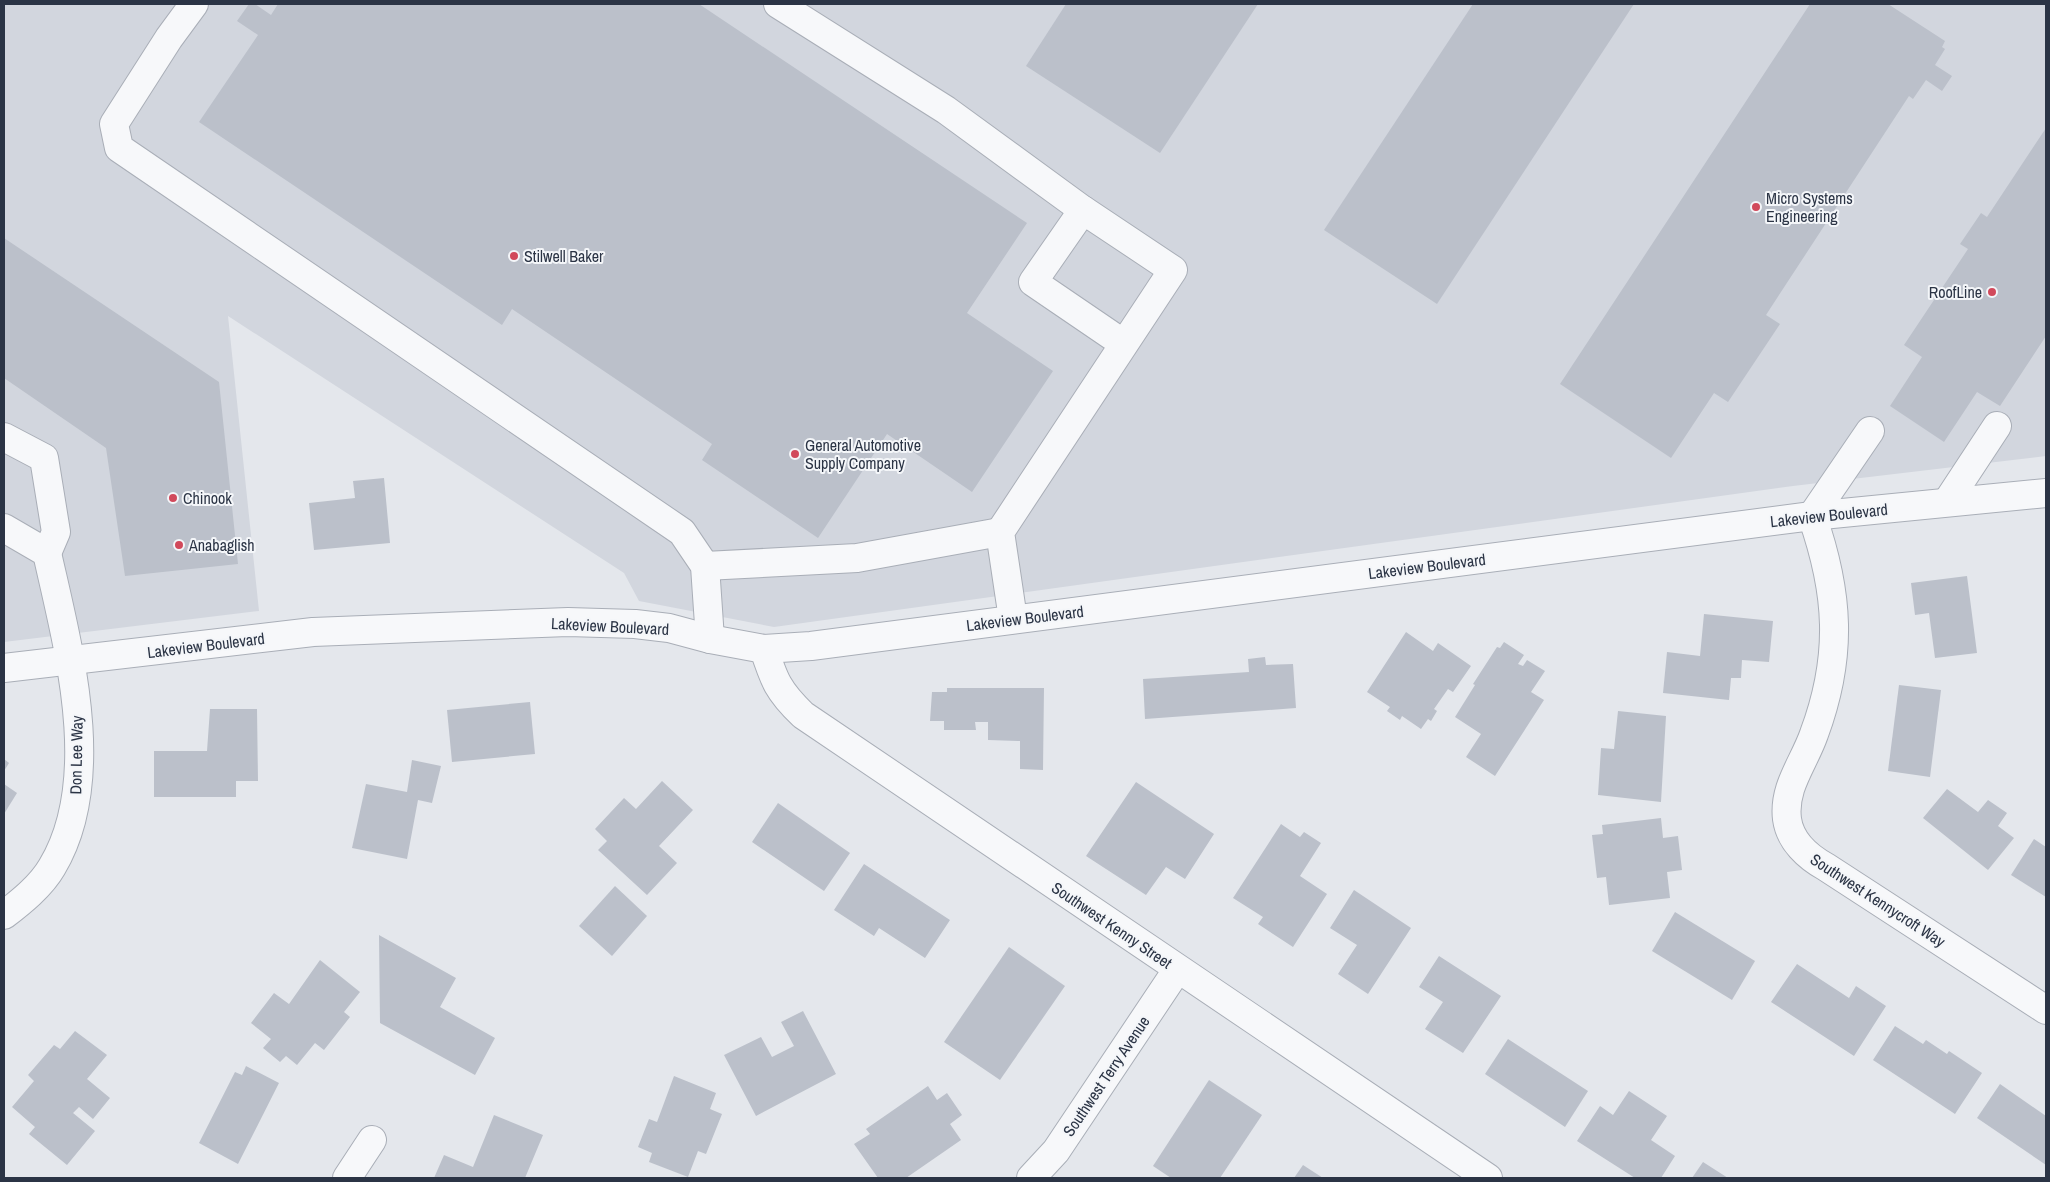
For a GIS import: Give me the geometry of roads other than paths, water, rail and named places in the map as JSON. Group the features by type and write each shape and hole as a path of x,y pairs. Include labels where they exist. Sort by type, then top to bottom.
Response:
{"street":[{"path":"194,4 169,38 114,124 119,148 682,532 705,566 710,639"},
{"path":"778,4 946,110 1083,210 1172,270 1000,532 1013,620"},
{"path":"1083,210 1033,282 1124,344"},
{"path":"1947,502 1997,426"},
{"path":"1812,516 1870,431"},
{"path":"4,437 44,458 56,532 47,553 4,528"},
{"name":"Lakeview Boulevard","path":"4,668 312,632 568,622 636,624 669,628 710,639 764,649 810,646 1812,516 2046,493"},
{"name":"Southwest Kennycroft Way","path":"1812,516 1830,577 1834,612 1834,644 1830,679 1822,714 1811,743 1791,783 1787,797 1787,821 1796,843 1813,860 2046,1010"},
{"path":"705,566 857,558 1000,532"},
{"name":"Don Lee Way","path":"4,915 25,898 52,868 71,826 79,786 77,716 72,661 47,553"},
{"name":"Southwest Kenny Street","path":"764,649 774,680 787,699 802,715 1177,970 1488,1178"},
{"name":"Southwest Terry Avenue","path":"1031,1178 1056,1151 1177,970"},
{"path":"347,1178 372,1140"}],"place":[{"name":"Micro Systems Engineering","path":"1756,207"},
{"name":"Stilwell Baker","path":"514,256"},
{"name":"RoofLine","path":"1992,292"},
{"name":"General Automotive Supply Company","path":"795,454"},
{"name":"Chinook","path":"173,498"},
{"name":"Anabaglish","path":"179,545"}]}
